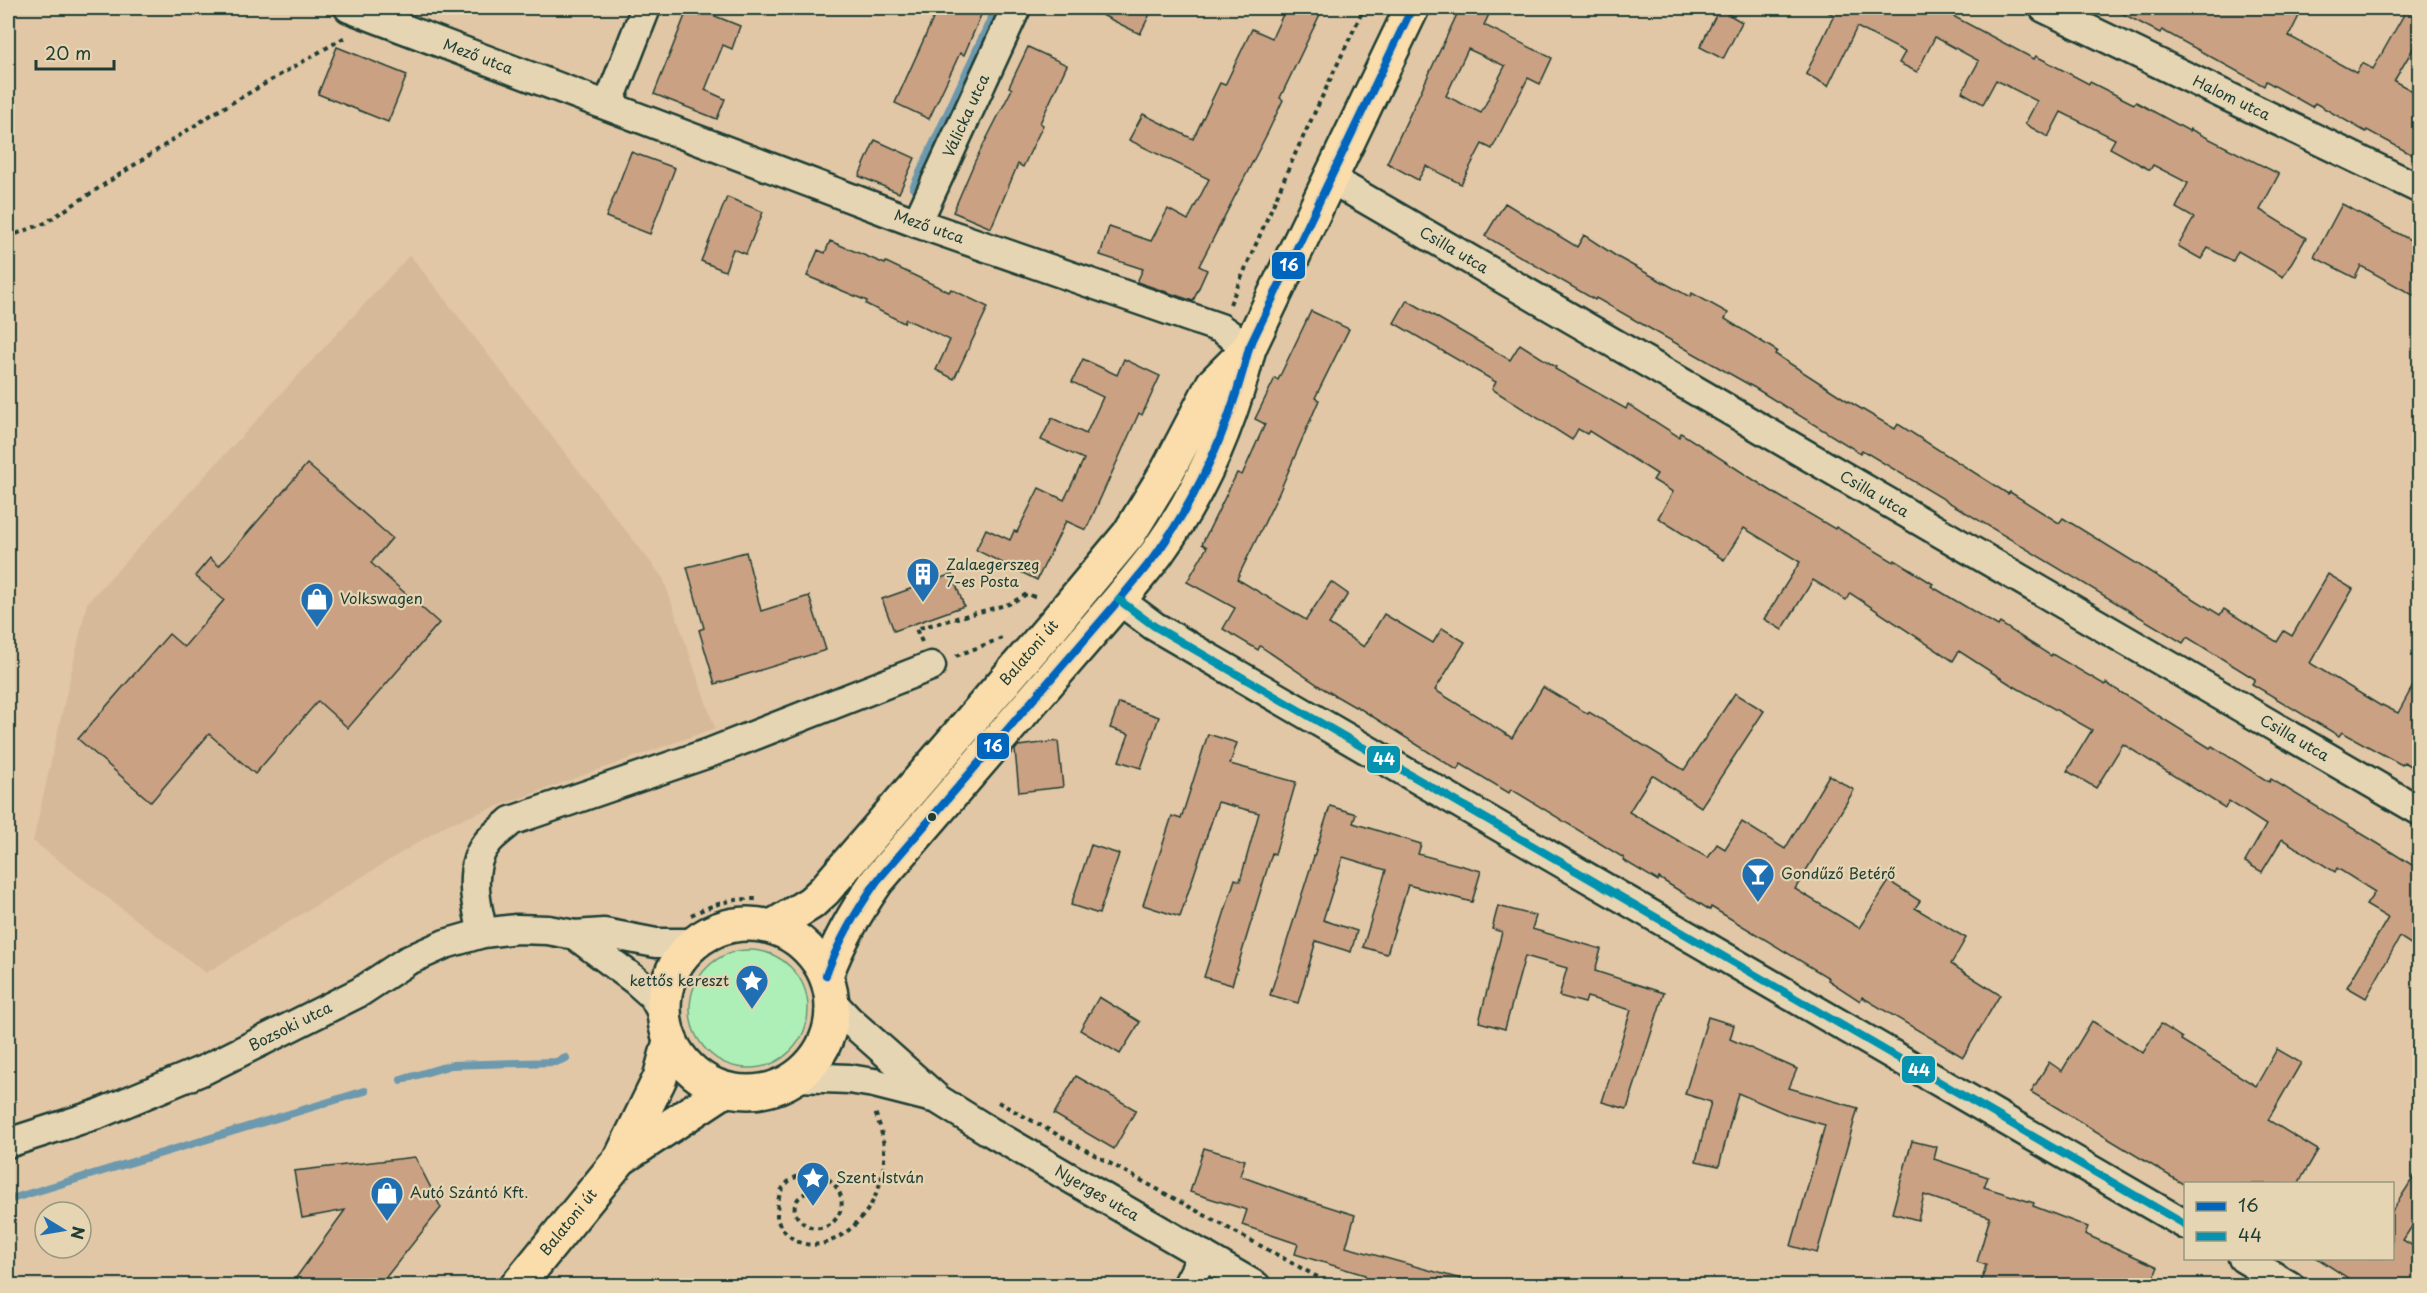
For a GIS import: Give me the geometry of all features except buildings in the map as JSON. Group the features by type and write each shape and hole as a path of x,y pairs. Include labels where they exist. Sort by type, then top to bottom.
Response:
{"main road":[{"name":"Balatoni út","path":"829,989 843,934 878,881 1119,600 1157,552 1190,499 1216,448 1233,406 1249,348 1412,8"},
{"name":"Balatoni út","path":"771,927 811,903 824,891 1129,534 1168,470 1213,384 1249,348"},
{"path":"750,924 771,927 789,934 817,958 829,989 829,1031 817,1057 797,1077 775,1089 750,1093 725,1090 702,1079 683,1062 667,1029 666,991 674,968 695,943 707,934 728,926 750,924"},
{"name":"Balatoni út","path":"517,1286 621,1158 660,1078 667,1029"},
{"name":"Balatoni út","path":"621,1158 725,1090"}],"street":[{"path":"608,105 646,8"},
{"name":"Válicka utca","path":"917,223 1016,8"},
{"name":"Halom utca","path":"2044,8 2420,189"},
{"name":"Mező utca","path":"356,10 917,223 1220,328 1249,348"},
{"name":"Csilla utca","path":"1330,178 2420,811"},
{"path":"1119,600 1154,626 2184,1224"},
{"path":"483,933 476,904 474,872 486,843 511,821 709,753 931,666"},
{"name":"Bozsoki utca","path":"8,1143 98,1114 206,1069 360,992 407,961 445,944 483,933 516,929 548,930 575,935 604,933 656,943 695,943"},
{"name":"Bozsoki utca","path":"575,935 653,996 667,1029"},
{"name":"Nyerges utca","path":"829,989 849,1020 939,1100 1256,1286"},
{"name":"Nyerges utca","path":"797,1077 849,1079 874,1083 939,1100"},
{"path":"1187,1286 1203,1255"},
{"path":"2246,1260 2290,1286"}],"path":[{"path":"1220,328 1296,152 1364,8"},
{"path":"8,237 45,223 211,115 348,36 356,10"},
{"path":"921,638 916,628 1009,604 1027,594"},
{"path":"931,666 1007,636"},
{"path":"994,1100 1334,1286"},
{"path":"814,1197 808,1192 800,1196 795,1203 795,1211 802,1224 818,1229 834,1221 841,1206 839,1191 830,1179 818,1175 801,1175 785,1185 780,1194 777,1220 791,1239 810,1245 828,1244 843,1236 867,1212 880,1181 885,1161 883,1131 874,1110"}],"shaded area":[{"path":"410,255 663,578 715,728 448,824 206,973 33,841 87,603"}],"green space":[{"path":"749,950 772,954 791,967 804,986 808,1009 804,1032 791,1051 772,1064 749,1068 726,1064 707,1051 694,1032 690,1009 694,986 707,967 726,954"}],"waterway":[{"path":"913,188 996,8"},
{"path":"401,1080 451,1065 556,1062 566,1058"},
{"path":"8,1200 365,1091"}],"transit line":[{"name":"16","path":"826,975 848,926 877,881 1119,600 1173,530 1201,481 1224,429 1249,348 1412,8"},
{"name":"44","path":"1119,600 1154,626 2184,1224"}],"place":[{"name":"Zalaegerszeg 7-es Posta","path":"923,603"},
{"name":"Volkswagen","path":"317,628"},
{"name":"Gondűző Betérő","path":"1758,903"},
{"name":"kettős kereszt","path":"752,1010"},
{"name":"Szent István","path":"813,1207"},
{"name":"Autó Szántó Kft.","path":"387,1222"}]}
